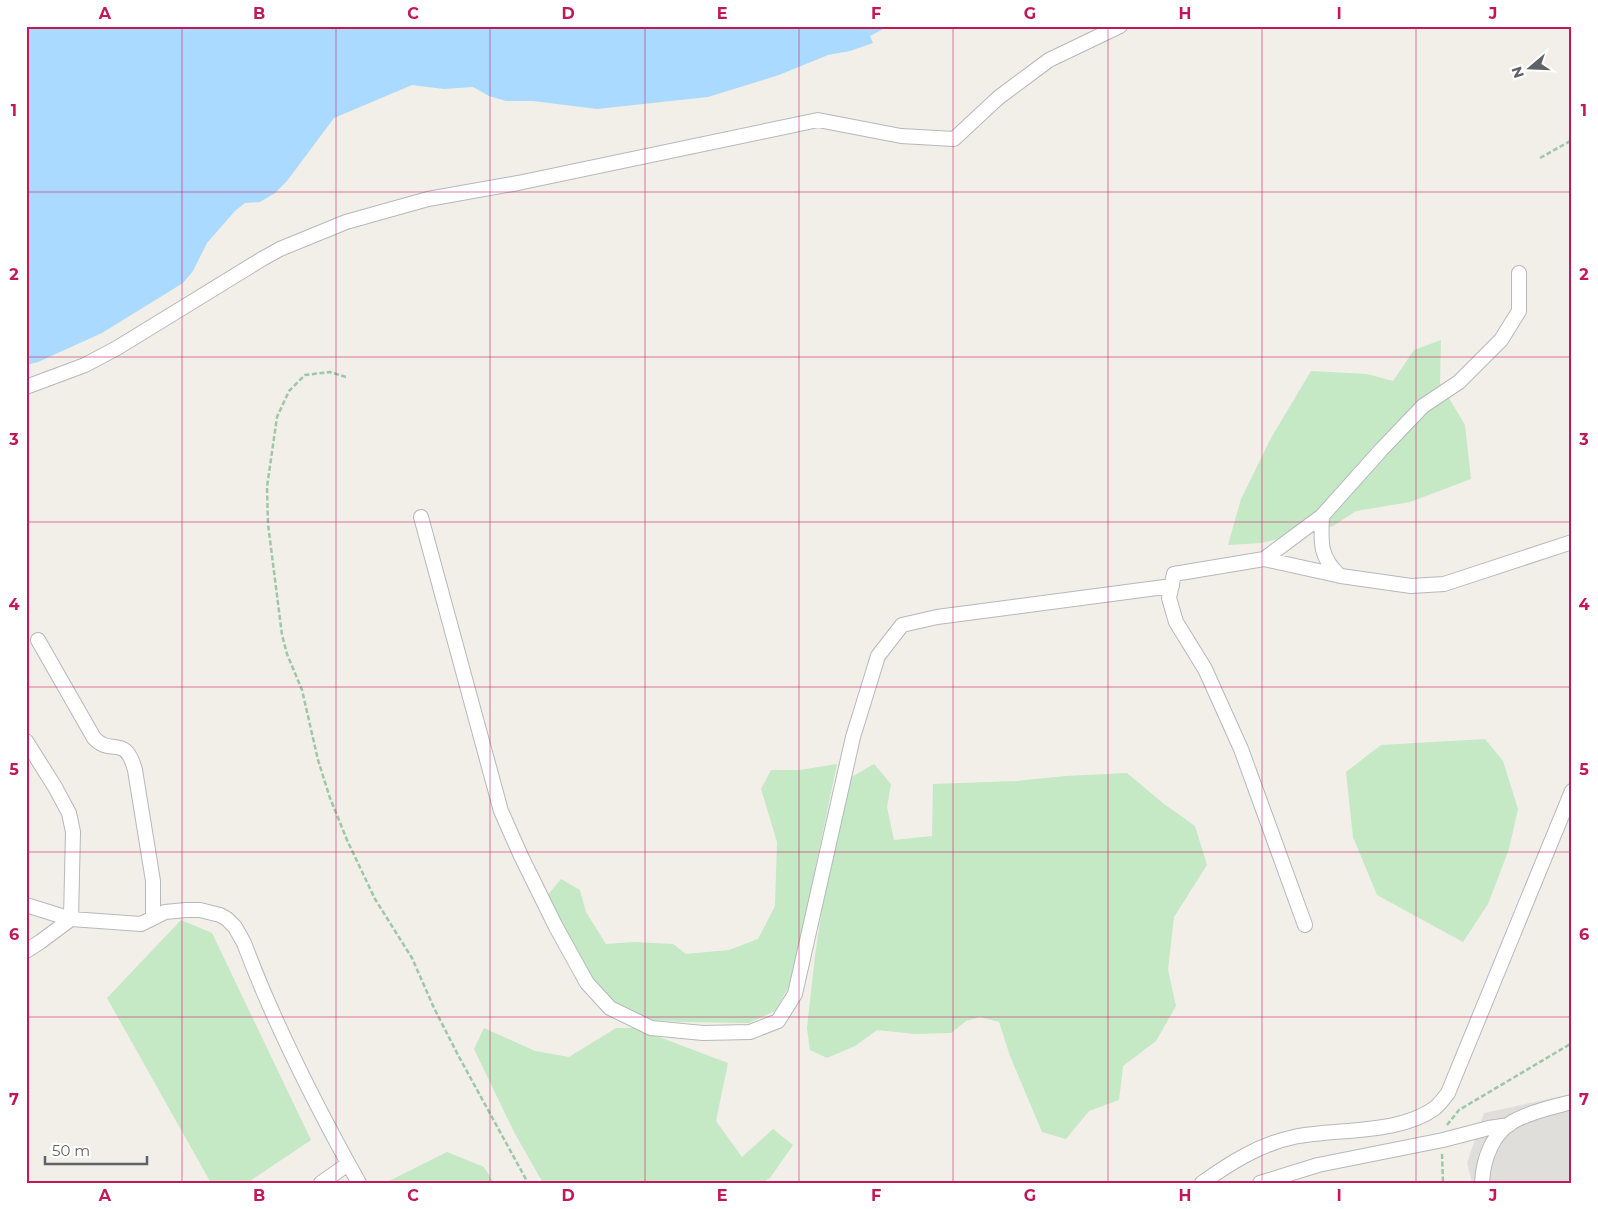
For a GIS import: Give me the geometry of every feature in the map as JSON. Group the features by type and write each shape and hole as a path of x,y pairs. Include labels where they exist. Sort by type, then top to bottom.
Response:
{"street":[{"path":"26,387 85,365 280,249 346,222 428,199 518,183 818,120 901,136 954,138 998,98 1049,60 1120,26"},
{"path":"1264,559 1322,516 1423,406 1459,382 1501,340 1520,310 1518,273"},
{"path":"1322,516 1323,551 1330,567 1341,576"},
{"path":"420,517 500,811 520,856 556,927 587,983 610,1008 651,1028 703,1033 750,1032 778,1021 795,994 853,737 878,656 902,625 937,617 1172,586"},
{"path":"1305,925 1241,749 1205,669 1176,622 1169,598 1174,574 1264,559 1341,576 1411,586 1444,584 1572,542"},
{"path":"38,640 94,738 100,745 123,748 131,756 135,770 153,881 153,917"},
{"path":"26,741 55,786 69,813 73,832 71,919"},
{"path":"1202,1183 1264,1145 1293,1137 1325,1132 1370,1130 1413,1119 1436,1107 1448,1093 1572,791"},
{"path":"26,905 71,919 141,924 165,912 186,910 200,910 220,915 227,919 235,927 244,943 288,1046 348,1164 360,1183"},
{"path":"26,951 71,919"},
{"path":"1482,1183 1483,1164 1491,1146 1502,1130 1515,1120 1572,1102"},
{"path":"1260,1183 1318,1165 1509,1125"},
{"path":"321,1183 348,1164"}],"path":[{"path":"1540,158 1572,140"},
{"path":"346,377 330,372 305,375 289,391 277,417 267,487 268,524 282,635 287,654 302,690 327,791 348,840 375,899 412,958 434,1008 458,1055 528,1183"},
{"path":"1443,1183 1444,1132 1450,1120 1459,1110 1572,1043"}],"shaded area":[{"path":"1572,1094 1572,1183 1472,1183 1467,1163 1484,1113"}],"green space":[{"path":"1441,340 1440,383 1465,425 1471,479 1410,502 1356,511 1333,526 1261,543 1228,545 1241,499 1271,438 1311,371 1367,374 1393,381 1414,350"},
{"path":"1485,739 1503,761 1518,809 1509,849 1488,904 1463,942 1377,895 1353,837 1346,772 1381,745"},
{"path":"837,764 792,981 775,1011 749,1023 652,1020 622,1008 593,981 546,897 561,879 580,890 586,912 606,944 634,942 673,944 686,954 729,950 758,939 775,906 777,842 761,789 771,770 800,770"},
{"path":"874,764 891,784 887,807 894,840 932,836 933,784 1016,781 1127,773 1164,804 1195,826 1207,865 1174,917 1168,970 1176,1006 1156,1041 1123,1066 1119,1100 1089,1111 1066,1139 1042,1132 1010,1056 999,1022 980,1017 966,1021 951,1033 915,1034 877,1030 855,1046 827,1058 810,1050 807,1028 823,901 850,778"},
{"path":"181,920 212,933 311,1140 247,1183 211,1183 107,998"},
{"path":"484,1028 535,1051 569,1057 616,1028 635,1028 728,1063 716,1121 742,1157 773,1129 793,1145 770,1178 762,1183 543,1183 514,1132 474,1049"},
{"path":"447,1152 484,1167 494,1183 385,1183"}],"water":[{"path":"26,26 889,26 870,36 873,43 850,51 828,55 779,75 708,97 597,109 533,101 506,101 489,96 473,87 444,89 412,85 334,118 287,181 275,193 260,202 245,203 235,211 207,243 193,271 183,283 102,333 38,362 26,365"}]}
